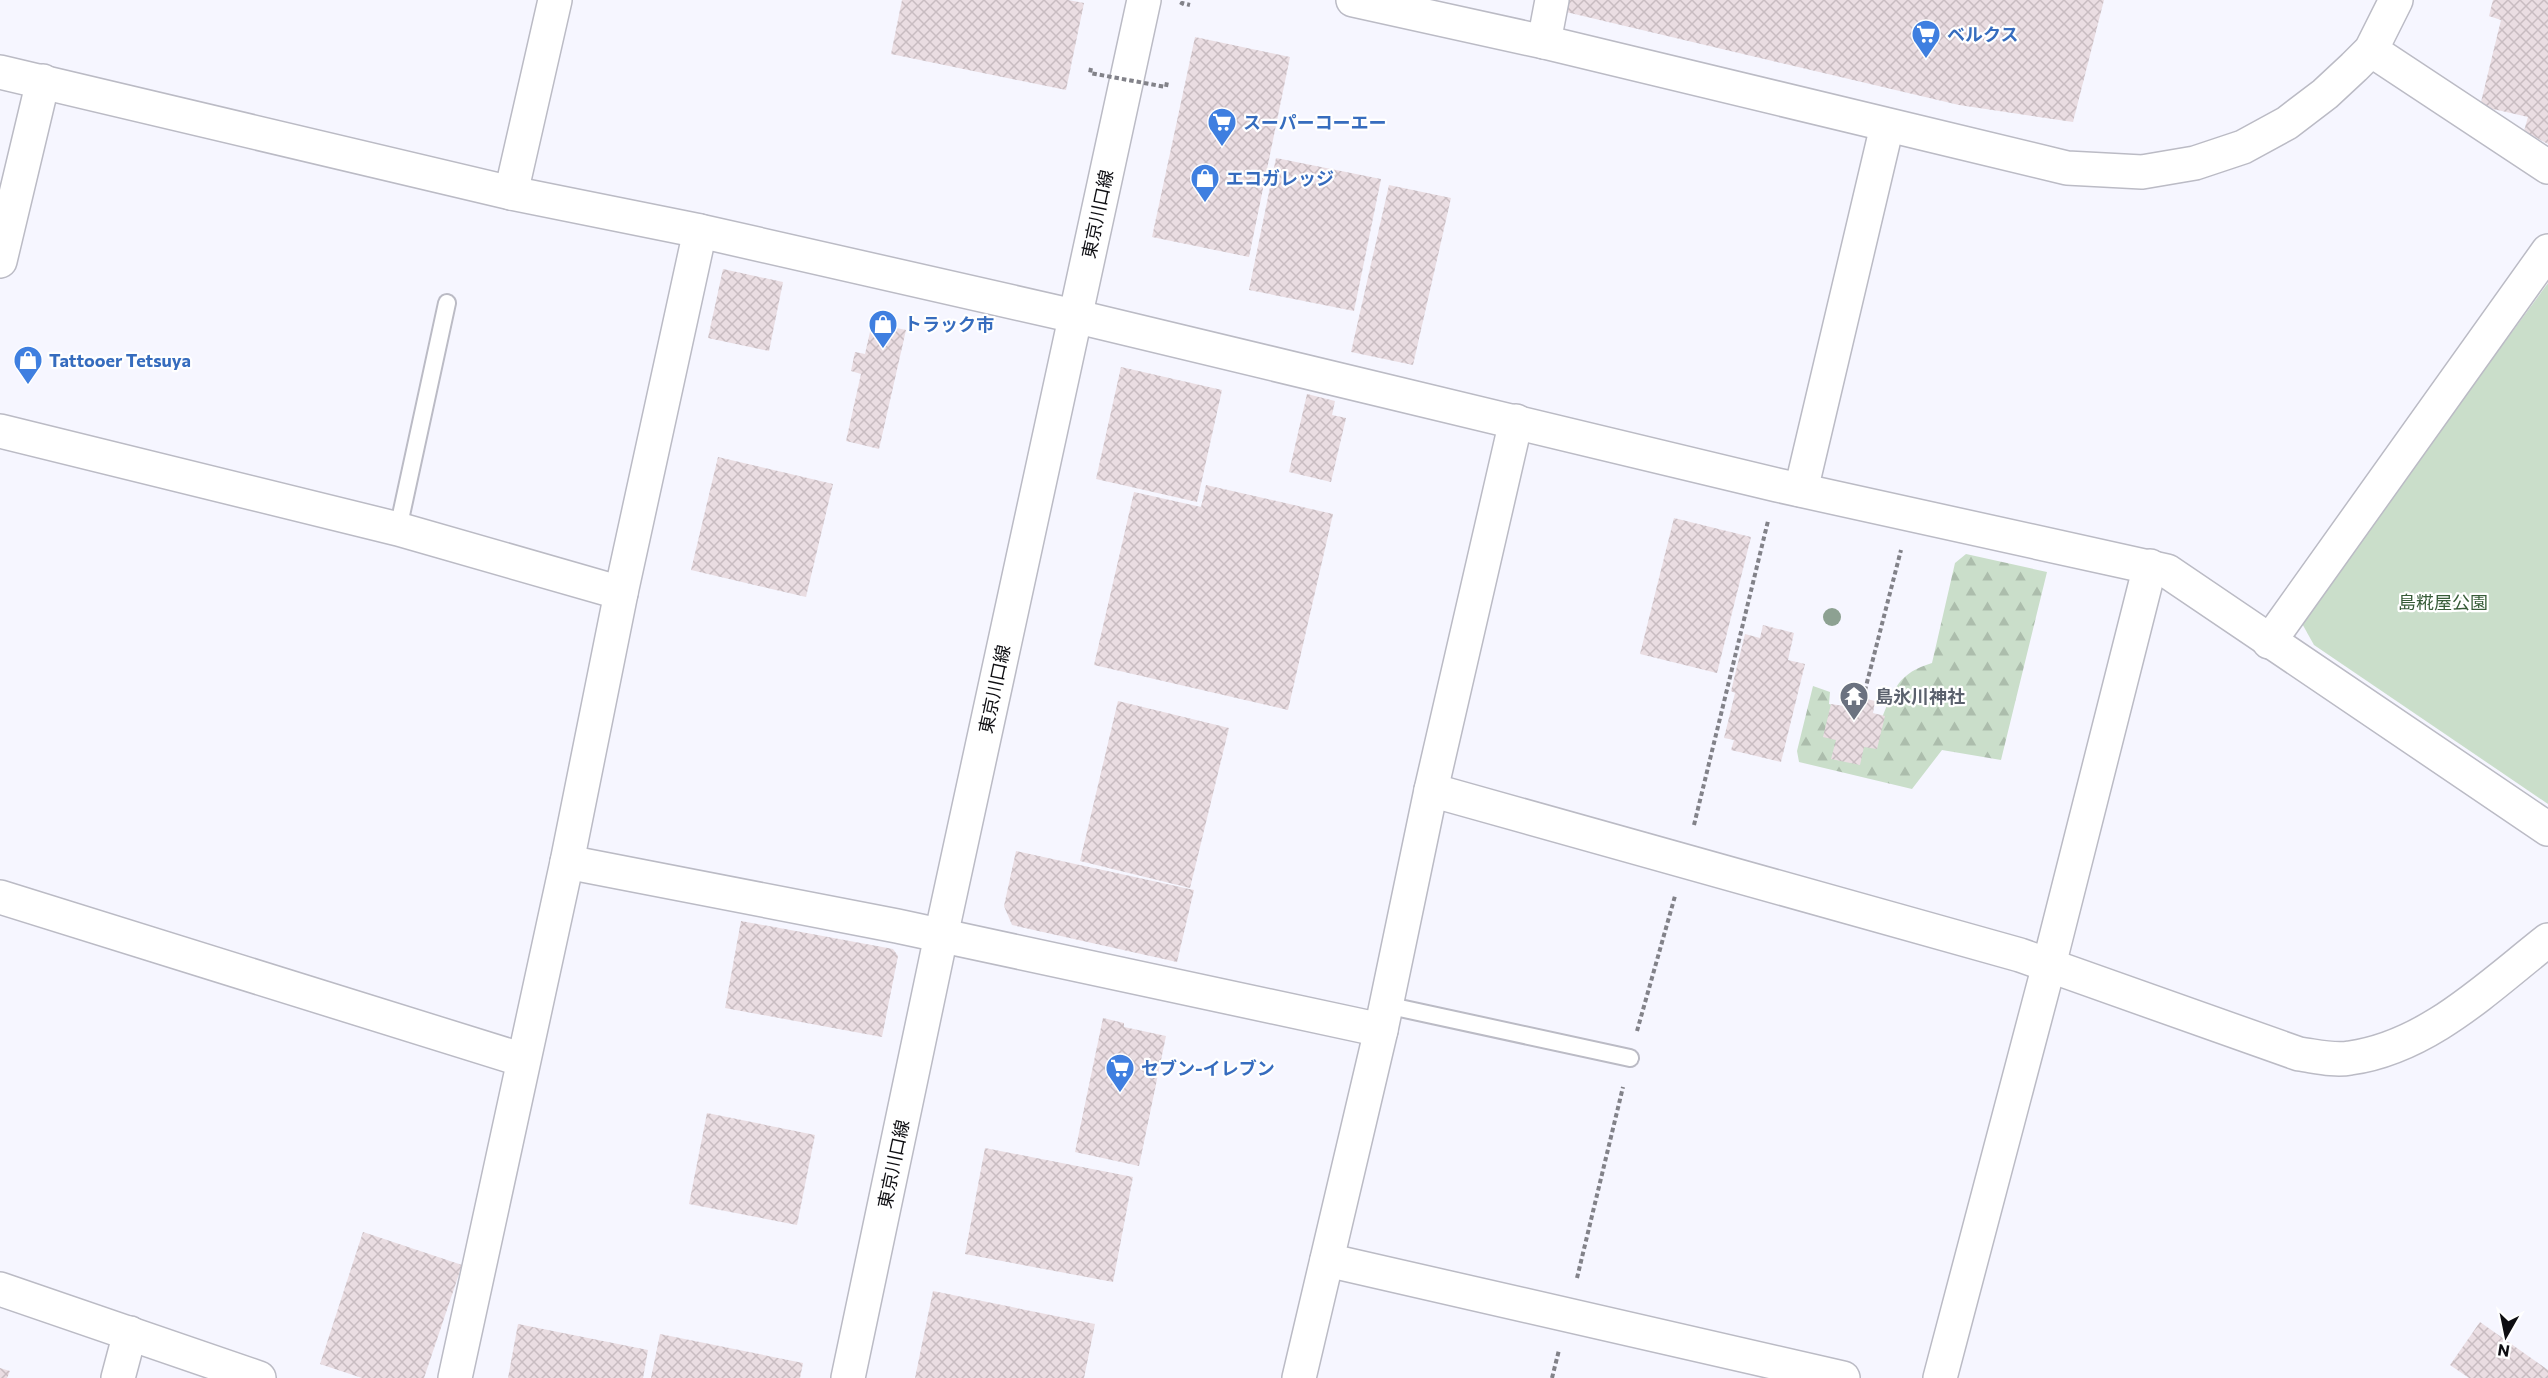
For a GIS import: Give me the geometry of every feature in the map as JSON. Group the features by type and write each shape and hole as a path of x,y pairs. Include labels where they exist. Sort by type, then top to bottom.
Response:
{"street":[{"path":"511,193 555,0"},
{"name":"東京川口線","path":"848,1378 1074,316 1144,0"},
{"path":"1353,0 1544,42 2067,168 2142,172 2195,164 2243,147 2288,123 2325,93 2371,50 2396,0"},
{"path":"1544,42 1552,0"},
{"path":"2371,50 2548,167"},
{"path":"0,72 511,193 700,231 1074,316 1789,488 2167,571 2548,829"},
{"path":"0,261 43,81"},
{"path":"1789,488 1887,126"},
{"path":"455,1378 700,231"},
{"path":"2269,642 2548,251"},
{"path":"1299,1378 1383,1018 1431,790 1516,421"},
{"path":"0,431 398,529 621,593"},
{"path":"1940,1378 2049,966 2150,566"},
{"path":"1431,790 2020,955 2299,1054 2348,1059 2400,1044 2444,1021 2548,940"},
{"path":"567,862 941,936 1383,1018"},
{"path":"0,897 523,1060"},
{"path":"1327,1260 1843,1378"},
{"path":"0,1289 259,1378"},
{"path":"118,1378 130,1333"}],"lane":[{"path":"398,529 447,303"},
{"path":"1383,1018 1630,1058"}],"path":[{"path":"1091,68 1090,73 1166,87 1167,82"},
{"path":"1685,862 1789,488"},
{"path":"1863,698 1911,514"}],"green space":[{"name":"島糀屋公園","path":"2548,283 2548,804 2314,645 2300,620"},
{"path":"1966,554 2047,572 2001,760 1942,750 1912,789 1799,762 1797,751 1813,686 1830,692 1829,704 1882,718 1899,683 1912,672 1932,663 1955,563"}],"building":[{"path":"902,0 1068,0 1084,3 1066,90 891,54"},
{"name":"ベルクス","path":"1568,0 2104,0 2073,122 1959,105 1566,12"},
{"path":"2493,0 2548,0 2548,144 2524,131 2528,117 2480,106 2501,20 2489,16"},
{"name":"スーパーコーエー","path":"1195,37 1290,57 1249,257 1152,237"},
{"path":"1276,158 1381,179 1354,311 1249,290"},
{"path":"1389,185 1451,198 1413,365 1351,352"},
{"path":"723,269 783,282 769,351 708,338"},
{"path":"872,323 906,330 879,449 846,441 861,374 851,371 855,352 865,354"},
{"path":"1121,367 1222,390 1197,502 1096,479"},
{"path":"1307,394 1335,401 1332,415 1346,418 1331,482 1289,472"},
{"path":"718,457 833,484 806,597 691,570"},
{"path":"1206,485 1333,514 1288,710 1094,665 1134,492 1201,507"},
{"path":"1674,518 1751,537 1717,673 1640,654"},
{"path":"1763,625 1794,633 1788,660 1805,664 1781,762 1731,750 1734,740 1724,738 1735,693 1731,691 1745,634 1760,638"},
{"path":"1846,694 1875,701 1873,713 1885,716 1877,749 1864,747 1860,765 1831,759 1836,740 1823,737 1831,704 1844,706"},
{"path":"1118,701 1229,728 1190,888 1080,861"},
{"path":"1016,851 1194,890 1177,962 1012,925 1004,906"},
{"path":"741,921 893,949 898,956 882,1037 725,1008"},
{"name":"セブン-イレブン","path":"1103,1018 1124,1023 1124,1027 1166,1036 1139,1166 1075,1152"},
{"path":"707,1113 815,1135 797,1225 689,1204"},
{"path":"985,1148 1133,1177 1113,1282 965,1254"},
{"path":"363,1232 462,1265 424,1378 362,1378 320,1364"},
{"path":"933,1291 1095,1324 1084,1378 915,1378"},
{"path":"2480,1322 2548,1370 2548,1378 2469,1378 2450,1365"},
{"path":"518,1324 648,1350 643,1378 508,1378"},
{"path":"660,1334 803,1363 800,1378 651,1378"},
{"path":"0,1368 10,1371 7,1378 0,1378"}],"place":[{"name":"ベルクス","path":"1926,60"},
{"name":"スーパーコーエー","path":"1222,148"},
{"name":"エコガレッジ","path":"1205,204"},
{"name":"トラック市","path":"883,350"},
{"name":"Tattooer Tetsuya","path":"28,386"},
{"name":"島氷川神社","path":"1854,722"},
{"name":"セブン-イレブン","path":"1120,1094"}]}
